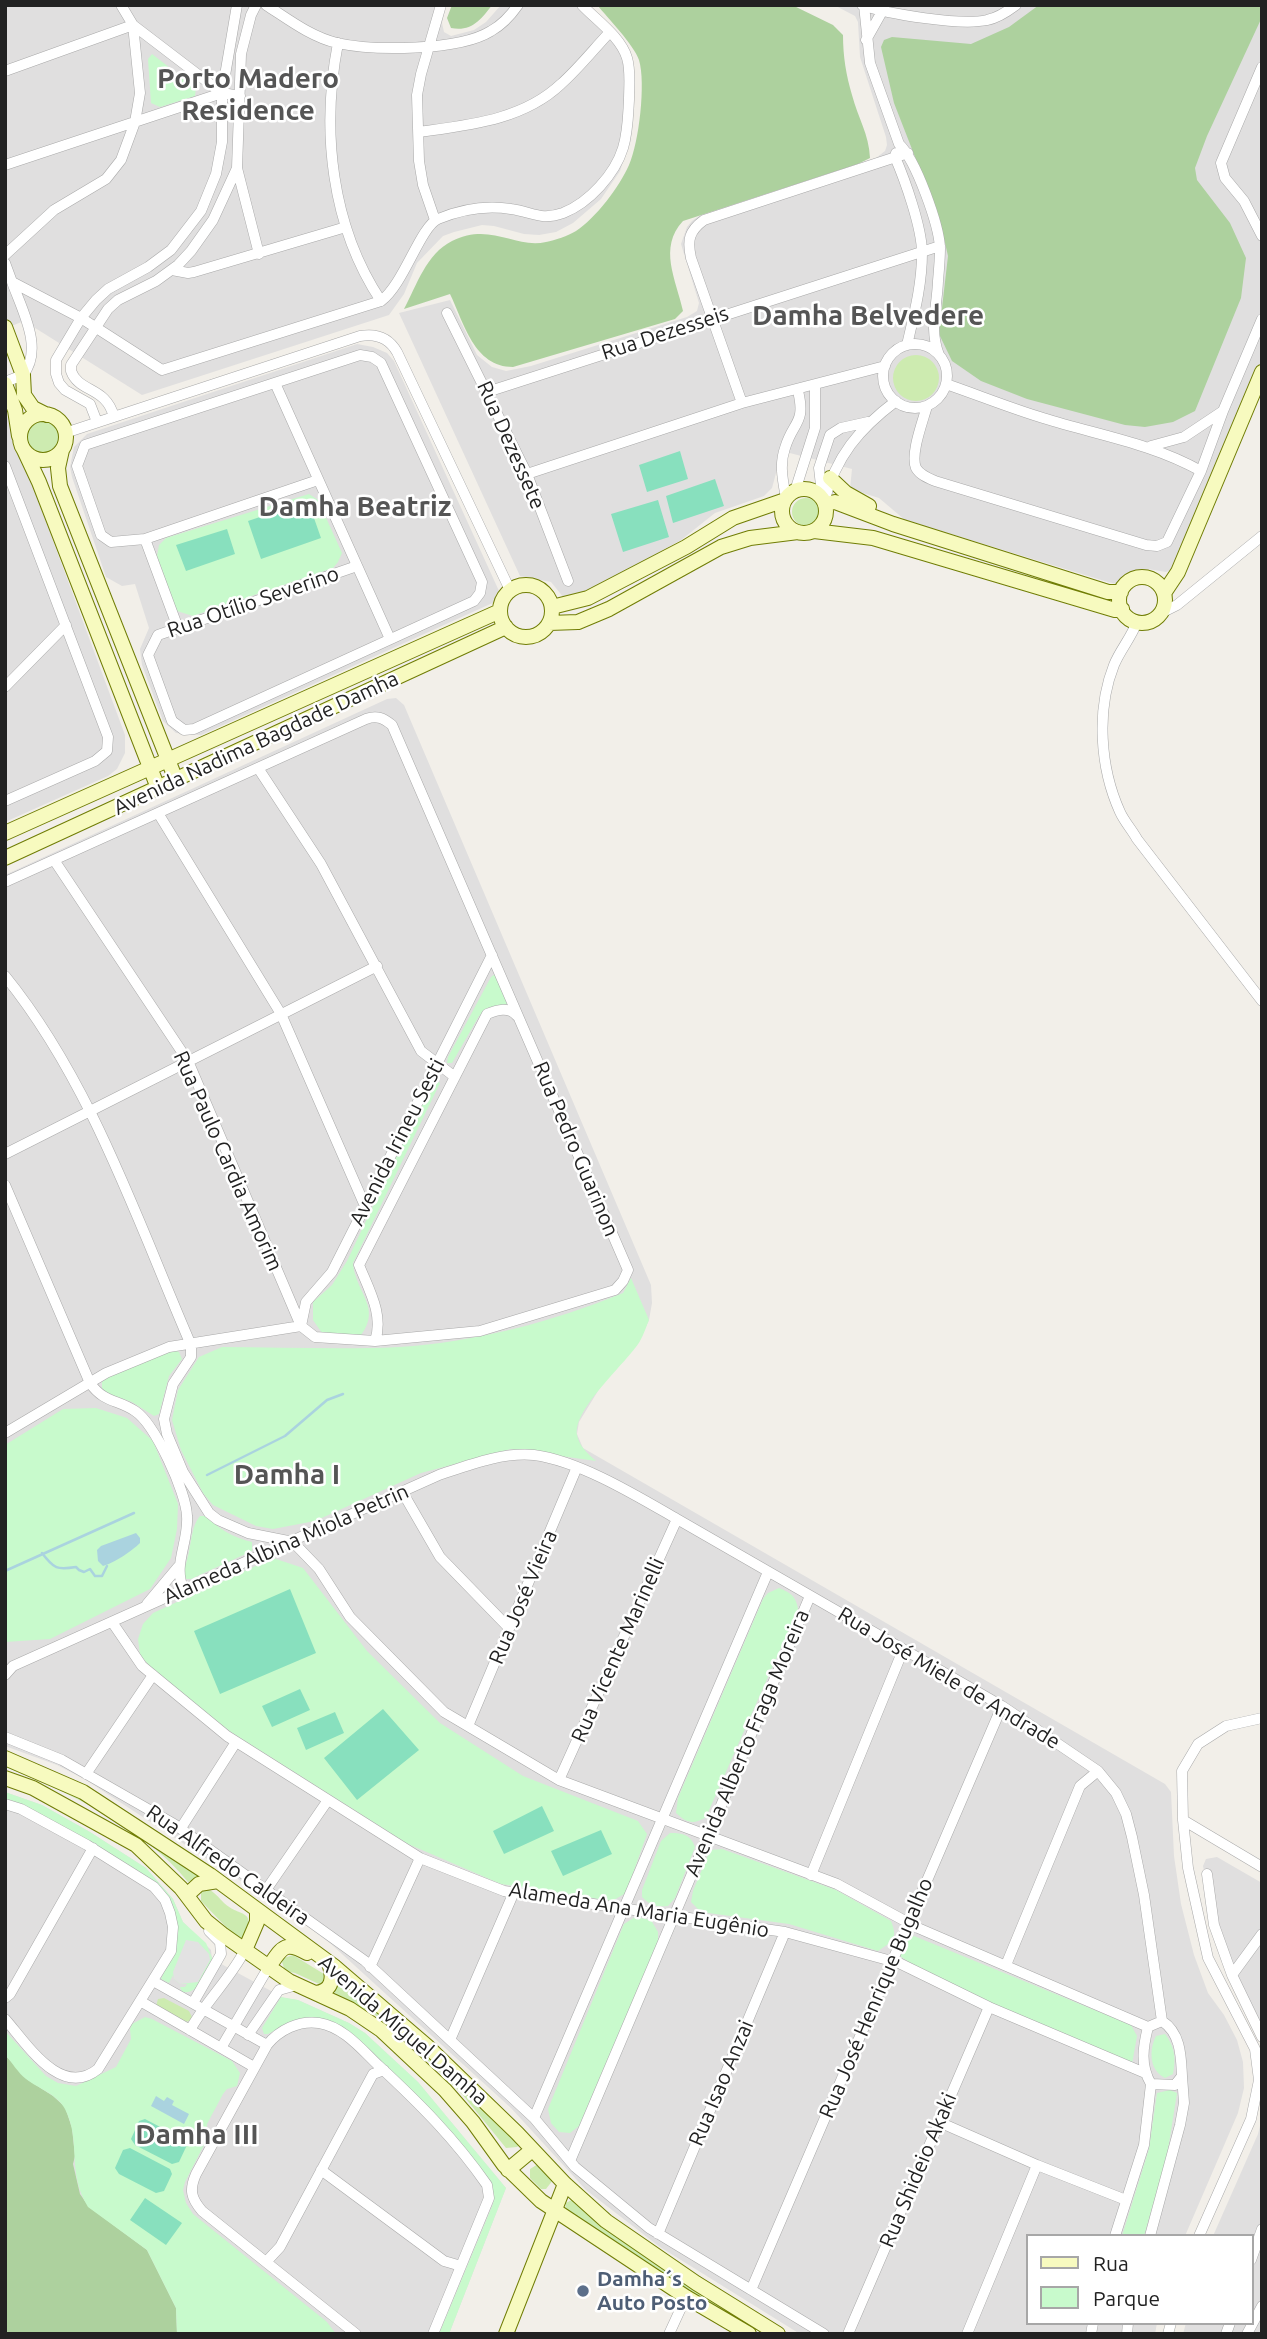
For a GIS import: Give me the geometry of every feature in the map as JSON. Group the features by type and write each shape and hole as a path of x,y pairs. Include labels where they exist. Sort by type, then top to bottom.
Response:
{"street":[{"path":"121,5 133,25 222,93"},
{"path":"97,422 92,407 65,390 56,374 57,356 80,318 108,289 172,250 201,211 216,174 222,142 222,93 237,5"},
{"path":"256,5 241,54 237,168 259,254"},
{"path":"266,5 303,29 338,43 398,47 450,43 489,32 503,22 518,5"},
{"path":"435,220 423,185 419,161 417,95 441,5"},
{"path":"12,282 96,327 166,370 381,301 400,279 435,220 490,207 515,209 545,217 565,212 599,186 623,149 630,85 627,58 623,49 582,5"},
{"path":"939,355 921,345 907,345 893,353 885,366 884,382 896,401 911,408 927,406 935,401 946,384 946,369 939,355 932,328 940,246 922,181 908,153 899,144 870,63 863,6 977,22 995,18 1016,5"},
{"path":"866,41 884,8"},
{"path":"5,71 133,25"},
{"path":"5,255 54,210 106,179 121,160 135,122 140,93 133,25"},
{"path":"419,132 493,121 532,105 561,85 609,33"},
{"path":"338,43 330,80 329,119 334,175 346,227 361,268 381,301"},
{"path":"1262,67 1222,157 1223,174 1244,201 1262,236"},
{"path":"5,165 222,93 240,96"},
{"path":"899,144 895,157 907,185 922,250 916,310 907,345"},
{"path":"742,403 691,258 688,240 694,229 704,220 908,153"},
{"path":"114,417 106,400 77,381 71,365 99,320 118,300 172,270 203,236 214,220 237,168"},
{"path":"172,270 188,273 346,227"},
{"name":"Rua Dezesseis","path":"487,392 940,246"},
{"path":"5,263 32,344 31,362 23,375 5,383 15,410 22,446 39,482 158,788"},
{"name":"Rua Dezessete","path":"447,313 527,474 568,581"},
{"path":"927,406 915,454 916,467 922,474 935,481 1146,545 1161,546 1167,542 1201,471 1262,319"},
{"path":"5,327 23,375 24,396 33,408 59,421 65,433 58,468 60,486 176,780"},
{"path":"65,433 360,336 382,337 391,343 397,352 510,590"},
{"name":"Avenida Nadima Bagdade Damha","path":"153,643 148,655 172,721 184,730 194,729 474,601 480,593 482,582 382,363 372,357 360,355 275,383"},
{"path":"527,474 742,403 798,391 885,366"},
{"path":"56,374 71,370"},
{"path":"1164,594 1178,572 1262,372"},
{"path":"318,480 145,539 124,543 111,542 101,534 77,466 85,445 275,383 390,639"},
{"path":"946,384 1043,418 1150,446 1201,471"},
{"path":"798,533 791,529 782,515 815,429 815,386"},
{"path":"789,496 781,475 785,448 801,416 798,391"},
{"path":"825,476 868,422 896,401"},
{"path":"1150,446 1184,437 1223,411"},
{"path":"47,415 33,417 27,421 20,434 22,446 36,459 43,460 57,456 62,450"},
{"path":"814,531 824,520 825,476 822,458 830,435 834,430 868,422"},
{"path":"5,466 8,486 66,625 108,737 107,751 95,761 5,801"},
{"path":"800,471 825,476 846,493 881,512 893,523"},
{"path":"552,607 588,598 686,547 733,518 810,490 823,501 835,502 1108,592 1121,592"},
{"path":"550,623 578,622 609,609 721,547 750,538 814,531 873,538 1115,610 1122,609"},
{"path":"1161,613 1164,594 1160,584 1140,576 1128,581 1121,592 1120,604 1125,615 1137,622 1150,621 1177,605 1262,536"},
{"path":"145,539 178,628"},
{"path":"71,563 89,556"},
{"name":"Rua Otílio Severino","path":"153,643 158,635 357,566"},
{"path":"1152,579 1178,572"},
{"path":"527,585 544,591 552,607 550,623 537,635 529,637 512,633 506,627 500,611 510,590 527,585"},
{"path":"1164,594 1185,597"},
{"name":"Avenida Nadima Bagdade Damha","path":"5,832 500,611"},
{"path":"1137,622 1133,634 1115,663 1105,691 1102,718 1109,785 1121,814 1137,839 1262,1002"},
{"path":"5,687 66,625"},
{"name":"Avenida Nadima Bagdade Damha","path":"5,858 506,627"},
{"path":"107,657 126,649"},
{"name":"Rua Pedro Guarinon","path":"258,768 374,716 384,718 392,725 628,1270 615,1290 480,1331 375,1341"},
{"path":"5,882 258,768 321,864 421,1051 455,1077"},
{"path":"158,813 281,1014 365,1206"},
{"name":"Rua Paulo Cardia Amorim","path":"54,860 188,1061 301,1326"},
{"name":"Avenida Irineu Sesti","path":"301,1326 306,1302 332,1272 492,955"},
{"path":"5,1154 377,966"},
{"path":"5,976 34,1011 91,1110 191,1345 191,1357 173,1384 164,1419 167,1434 183,1472 209,1513 248,1534 293,1542 318,1569 351,1617 444,1712 559,1780 837,1884 908,1923 1148,2026 1162,2021 1171,2026 1176,2037 1184,2103 1181,2126 1151,2234"},
{"name":"Avenida Irineu Sesti","path":"375,1341 379,1329 377,1311 359,1265 487,1014 506,1010 519,1018"},
{"path":"5,1185 90,1383 98,1394 134,1410 150,1424 159,1440 185,1502 188,1518 178,1574 184,1590"},
{"path":"5,1433 106,1373 169,1347 301,1326 314,1337 375,1341"},
{"name":"Alameda Albina Miola Petrin","path":"5,1675 13,1666 439,1475 509,1456 533,1455 577,1467"},
{"name":"Rua José Miele de Andrade","path":"577,1467 677,1519 1002,1706 1098,1771 1116,1793 1126,1814 1132,1837 1144,1895 1162,2021"},
{"name":"Rua José Vieira","path":"468,1726 577,1467"},
{"path":"403,1493 440,1557 509,1628"},
{"name":"Rua Vicente Marinelli","path":"559,1780 677,1519"},
{"path":"144,1608 180,1564"},
{"path":"534,2118 768,1572"},
{"name":"Avenida Alberto Fraga Moreira","path":"570,2161 810,1596"},
{"name":"Alameda Ana Maria Eugênio","path":"112,1622 142,1667 236,1742 420,1858 504,1891 785,1932 892,1962 1144,2073"},
{"path":"811,1874 903,1650"},
{"path":"86,1774 153,1675"},
{"name":"Rua José Henrique Bugalho","path":"751,2290 1002,1706"},
{"path":"1200,2234 1251,2119 1259,2080 1255,2049 1208,1958 1188,1868 1182,1771 1198,1744 1226,1726 1262,1718"},
{"name":"Rua Alfredo Caldeira","path":"5,1737 62,1760 181,1828 370,1967 534,2118 570,2161 658,2234 824,2334"},
{"path":"181,1828 236,1742"},
{"name":"Avenida Miguel Damha","path":"5,1758 83,1792 218,1881 329,1962 427,2046 565,2184 606,2221 632,2241 778,2334"},
{"path":"1006,1965 1080,1786 1098,1771"},
{"name":"Avenida Miguel Damha","path":"5,1778 33,1788 136,1845 187,1895 206,1921 268,1968 297,1985 350,2009 381,2030 460,2106 508,2170 541,2201 686,2297 749,2334"},
{"path":"266,1890 328,1800"},
{"path":"5,1804 21,1809 93,1849 154,1887 164,1900 173,1927 171,1951 98,2069 91,2075 80,2078 60,2076 50,2069 5,2019"},
{"path":"1183,1820 1262,1867"},
{"path":"5,1998 93,1849"},
{"path":"370,1967 420,1858"},
{"path":"1207,1874 1214,1925 1233,1975 1262,2037"},
{"path":"190,2029 221,1947 220,1942 192,1913 187,1895 199,1884 218,1881"},
{"path":"450,2040 514,1892"},
{"path":"197,2006 234,1971 257,1922 257,1910"},
{"name":"Rua Isao Anzai","path":"658,2234 785,1932"},
{"path":"1233,1975 1262,1934"},
{"path":"221,2048 279,1951 290,1946 329,1962 331,1983 327,1990 316,1993"},
{"path":"153,1981 248,2035 270,2042"},
{"path":"248,2035 279,1990 297,1985"},
{"path":"141,2001 254,2067"},
{"name":"Rua Shideio Akaki","path":"848,2334 989,2007"},
{"path":"353,2333 202,2211 190,2192 196,2174 254,2067 270,2042 294,2025 319,2023 342,2031 430,2113 483,2179 489,2192 489,2199 433,2334"},
{"path":"1116,2234 1144,2145 1151,2084 1144,2073 1143,2049 1148,2026"},
{"path":"266,2262 279,2247 373,2074 384,2070"},
{"path":"1151,2084 1175,2085 1182,2077"},
{"path":"939,2122 1126,2200"},
{"path":"508,2170 532,2150"},
{"path":"967,2334 1037,2165"},
{"path":"321,2170 444,2261 461,2266"},
{"path":"506,2334 565,2184"},
{"path":"1253,2254 1262,2229"},
{"path":"669,2334 686,2297"},
{"path":"1253,2323 1262,2306"}],"shaded area":[{"path":"5,5 446,5 442,23 444,32 451,36 474,30 486,22 501,5 590,5 632,56 634,96 630,141 620,171 601,199 573,223 556,232 524,234 482,225 443,236 417,263 404,294 389,315 142,395 24,321 9,327 5,316"},
{"path":"834,5 1262,5 1262,362 1173,569 1166,572 1148,569 1134,573 1117,584 1108,582 905,520 879,498 850,489 852,469 782,451 772,488 764,496 715,513 681,540 592,590 564,598 551,582 520,576 399,313 450,300 477,355 492,367 506,371 531,366 687,317 697,311 699,303 681,244 692,221 699,216 876,158 885,151 886,137 860,57 858,22 855,16"},
{"path":"357,344 387,353 394,361 499,591 497,601 201,735 176,733 163,721 142,665 140,649 149,628 135,584 122,586 106,577 72,477 70,467 74,447 87,434"},
{"path":"5,411 125,735 125,753 117,769 108,776 5,822"},
{"path":"396,698 404,705 651,1285 649,1320 639,1342 601,1386 579,1422 577,1434 583,1448 1165,1784 1171,1792 1174,1856 1181,1904 1194,1955 1208,1993 1237,2040 1243,2062 1244,2088 1238,2113 1186,2234 1026,2234 1026,2325 1157,2325 1155,2334 800,2334 660,2247 586,2190 511,2108 331,1944 293,1915 86,1780 57,1765 5,1746 5,875 387,699"},
{"path":"5,1792 42,1805 146,1868 173,1899 183,1922 211,1950 212,1959 284,1998 298,2000 365,2033 418,2082 506,2188 449,2334 5,2334"},
{"path":"1217,1857 1262,1883 1262,2033 1224,1953 1203,1866 1206,1859"},
{"path":"186,1940 198,1942 209,1954 210,1960 198,1982 180,1984 174,1979 173,1972"},
{"path":"1262,2118 1262,2334 1183,2334 1185,2325 1253,2325 1253,2234 1214,2234 1258,2134"}],"green space":[{"path":"452,5 492,5 475,24 458,29 451,28 447,18"},
{"path":"597,5 792,5 833,25 843,35 848,80 870,158 683,221 671,242 670,253 673,276 683,311 675,319 513,367 500,365 489,360 472,341 450,294 404,309 429,262 452,241 479,234 535,243 561,238 576,231 591,219 620,182 636,143 642,98 641,70 632,47"},
{"path":"1039,5 1262,5 1262,17 1195,168 1197,180 1230,223 1246,258 1241,298 1195,411 1173,422 1145,427 1125,425 1027,399 981,381 952,361 939,334 948,256 940,221 894,103 881,47 884,40 892,37 971,44 1009,27"},
{"path":"152,54 196,88 195,96 160,107 151,103 148,59"},
{"path":"916,355 932,362 939,378 932,394 916,401 900,394 893,378 900,362"},
{"path":"43,421 54,426 59,437 54,448 43,453 32,448 27,437 32,426"},
{"path":"680,451 688,479 647,492 639,465"},
{"path":"715,479 724,506 673,523 666,496"},
{"path":"309,494 318,500 342,553 333,568 193,616 177,611 157,556 159,545 166,538"},
{"path":"806,498 816,502 820,512 816,522 806,526 796,522 792,512 796,502"},
{"path":"658,500 669,537 623,552 611,514"},
{"path":"308,501 321,538 261,559 248,521"},
{"path":"227,529 235,554 186,571 176,545"},
{"path":"495,974 508,1004 487,1008 479,1016 452,1063 447,1063 491,977"},
{"path":"433,1079 440,1083 353,1263 366,1299 369,1316 367,1325 361,1335 322,1333 313,1320 313,1302 332,1285 347,1261"},
{"path":"631,1278 649,1320 640,1341 592,1399 578,1424 577,1435 580,1443 596,1461 511,1449 421,1473 315,1521 273,1529 256,1526 213,1505 203,1493 181,1450 172,1420 178,1390 199,1357 222,1347 377,1348 457,1341 569,1313 623,1293"},
{"path":"174,1350 179,1352 182,1359 169,1376 159,1414 154,1416 132,1402 106,1393 102,1388 102,1382 107,1377"},
{"path":"96,1408 127,1418 153,1441 178,1504 177,1529 171,1558 150,1589 50,1639 5,1642 5,1445 63,1409"},
{"path":"200,1516 206,1516 227,1532 252,1542 252,1551 191,1579 185,1579 182,1573 196,1521"},
{"path":"273,1558 303,1568 367,1651 440,1723 523,1776 638,1821 647,1834 626,1893 612,1901 501,1884 408,1844 231,1732 155,1672 140,1655 138,1639 143,1624 153,1613"},
{"path":"779,1588 792,1596 798,1609 706,1817 694,1822 687,1821 676,1813 678,1798 763,1599 768,1593"},
{"path":"290,1589 316,1653 220,1694 194,1631"},
{"path":"300,1689 310,1710 272,1727 262,1706"},
{"path":"383,1709 419,1750 357,1800 324,1758"},
{"path":"335,1712 344,1733 306,1750 297,1728"},
{"path":"5,1762 51,1779 204,1877 188,1882 171,1863 128,1829 79,1800 5,1767"},
{"path":"5,1792 42,1805 146,1868 173,1899 183,1922 206,1943 213,1960 197,1987 182,1992 180,1987 187,1984 180,1984 173,1975 169,1983 161,1979 177,1943 172,1907 93,1844 64,1827 5,1800"},
{"path":"542,1806 554,1831 504,1854 493,1831"},
{"path":"601,1830 612,1854 563,1876 551,1851"},
{"path":"670,1833 686,1836 695,1847 675,1898 668,1906 657,1906 642,1897 642,1890 661,1841"},
{"path":"722,1849 836,1890 891,1921 893,1939 878,1951 789,1924 701,1912 691,1902 693,1891 710,1850"},
{"path":"207,1889 230,1908 248,1918 243,1939 231,1932 201,1901 201,1892"},
{"path":"635,1917 651,1920 658,1932 658,1941 579,2126 570,2133 559,2132 551,2123 548,2109 624,1924"},
{"path":"914,1936 1131,2025 1137,2036 1132,2064 991,2003 913,1965 900,1956 904,1941"},
{"path":"293,1955 324,1974 326,1977 323,1983 319,1984 285,1971 282,1962 284,1958"},
{"path":"341,1983 346,1983 367,1997 520,2144 506,2148 462,2094 408,2041 374,2014 336,1995 334,1990"},
{"path":"281,1997 298,2000 365,2033 418,2082 506,2188 449,2334 439,2334 493,2204 491,2184 345,2030 287,2024 264,2034 262,2028"},
{"path":"164,1998 189,2011 192,2017 190,2021 184,2022 156,2006 158,1999"},
{"path":"145,2017 232,2061 240,2073 237,2086 227,2089 223,2094 207,2124 207,2139 185,2182 183,2190 186,2203 193,2214 327,2322 336,2334 177,2334 176,2308 147,2250 88,2207 81,2194 73,2134 65,2109 53,2096 23,2077 5,2055 5,2031 46,2076 58,2083 76,2086 116,2067 131,2039 132,2024"},
{"path":"1165,2034 1173,2048 1174,2058 1173,2074 1165,2078 1153,2065 1152,2047 1156,2036"},
{"path":"5,2055 28,2080 65,2107 72,2128 75,2156 73,2164 80,2194 89,2207 147,2250 176,2308 177,2334 5,2334"},
{"path":"1170,2090 1177,2093 1167,2156 1145,2234 1123,2234 1149,2149 1157,2093"},
{"path":"145,2119 185,2140 187,2145 179,2162 172,2164 135,2145 131,2139 139,2121"},
{"path":"130,2148 170,2169 172,2174 164,2191 156,2193 119,2174 115,2168 123,2150"},
{"path":"538,2164 553,2180 546,2189 541,2189 530,2178 530,2169"},
{"path":"145,2198 182,2223 166,2245 130,2220"},
{"path":"575,2198 774,2334 763,2334 635,2257 565,2210 566,2203"}],"water":[{"path":"136,1533 140,1543 132,1550 103,1566 98,1561 97,1550 101,1546"},
{"path":"156,2096 164,2101 167,2097 174,2101 172,2105 189,2114 184,2124 151,2106"}],"waterway":[{"path":"207,1475 285,1436 327,1400 343,1394"},
{"path":"5,1571 134,1513"},
{"path":"42,1553 56,1567 76,1567 84,1572 90,1569 95,1576 102,1576 107,1566"}],"place":[{"name":"Damha´s Auto Posto","path":"583,2291"}],"district":[{"name":"Porto Madero Residence","path":"248,95"},
{"name":"Damha Belvedere","path":"868,316"},
{"name":"Damha Beatriz","path":"355,507"},
{"name":"Damha I","path":"287,1475"},
{"name":"Damha III","path":"197,2135"}]}
